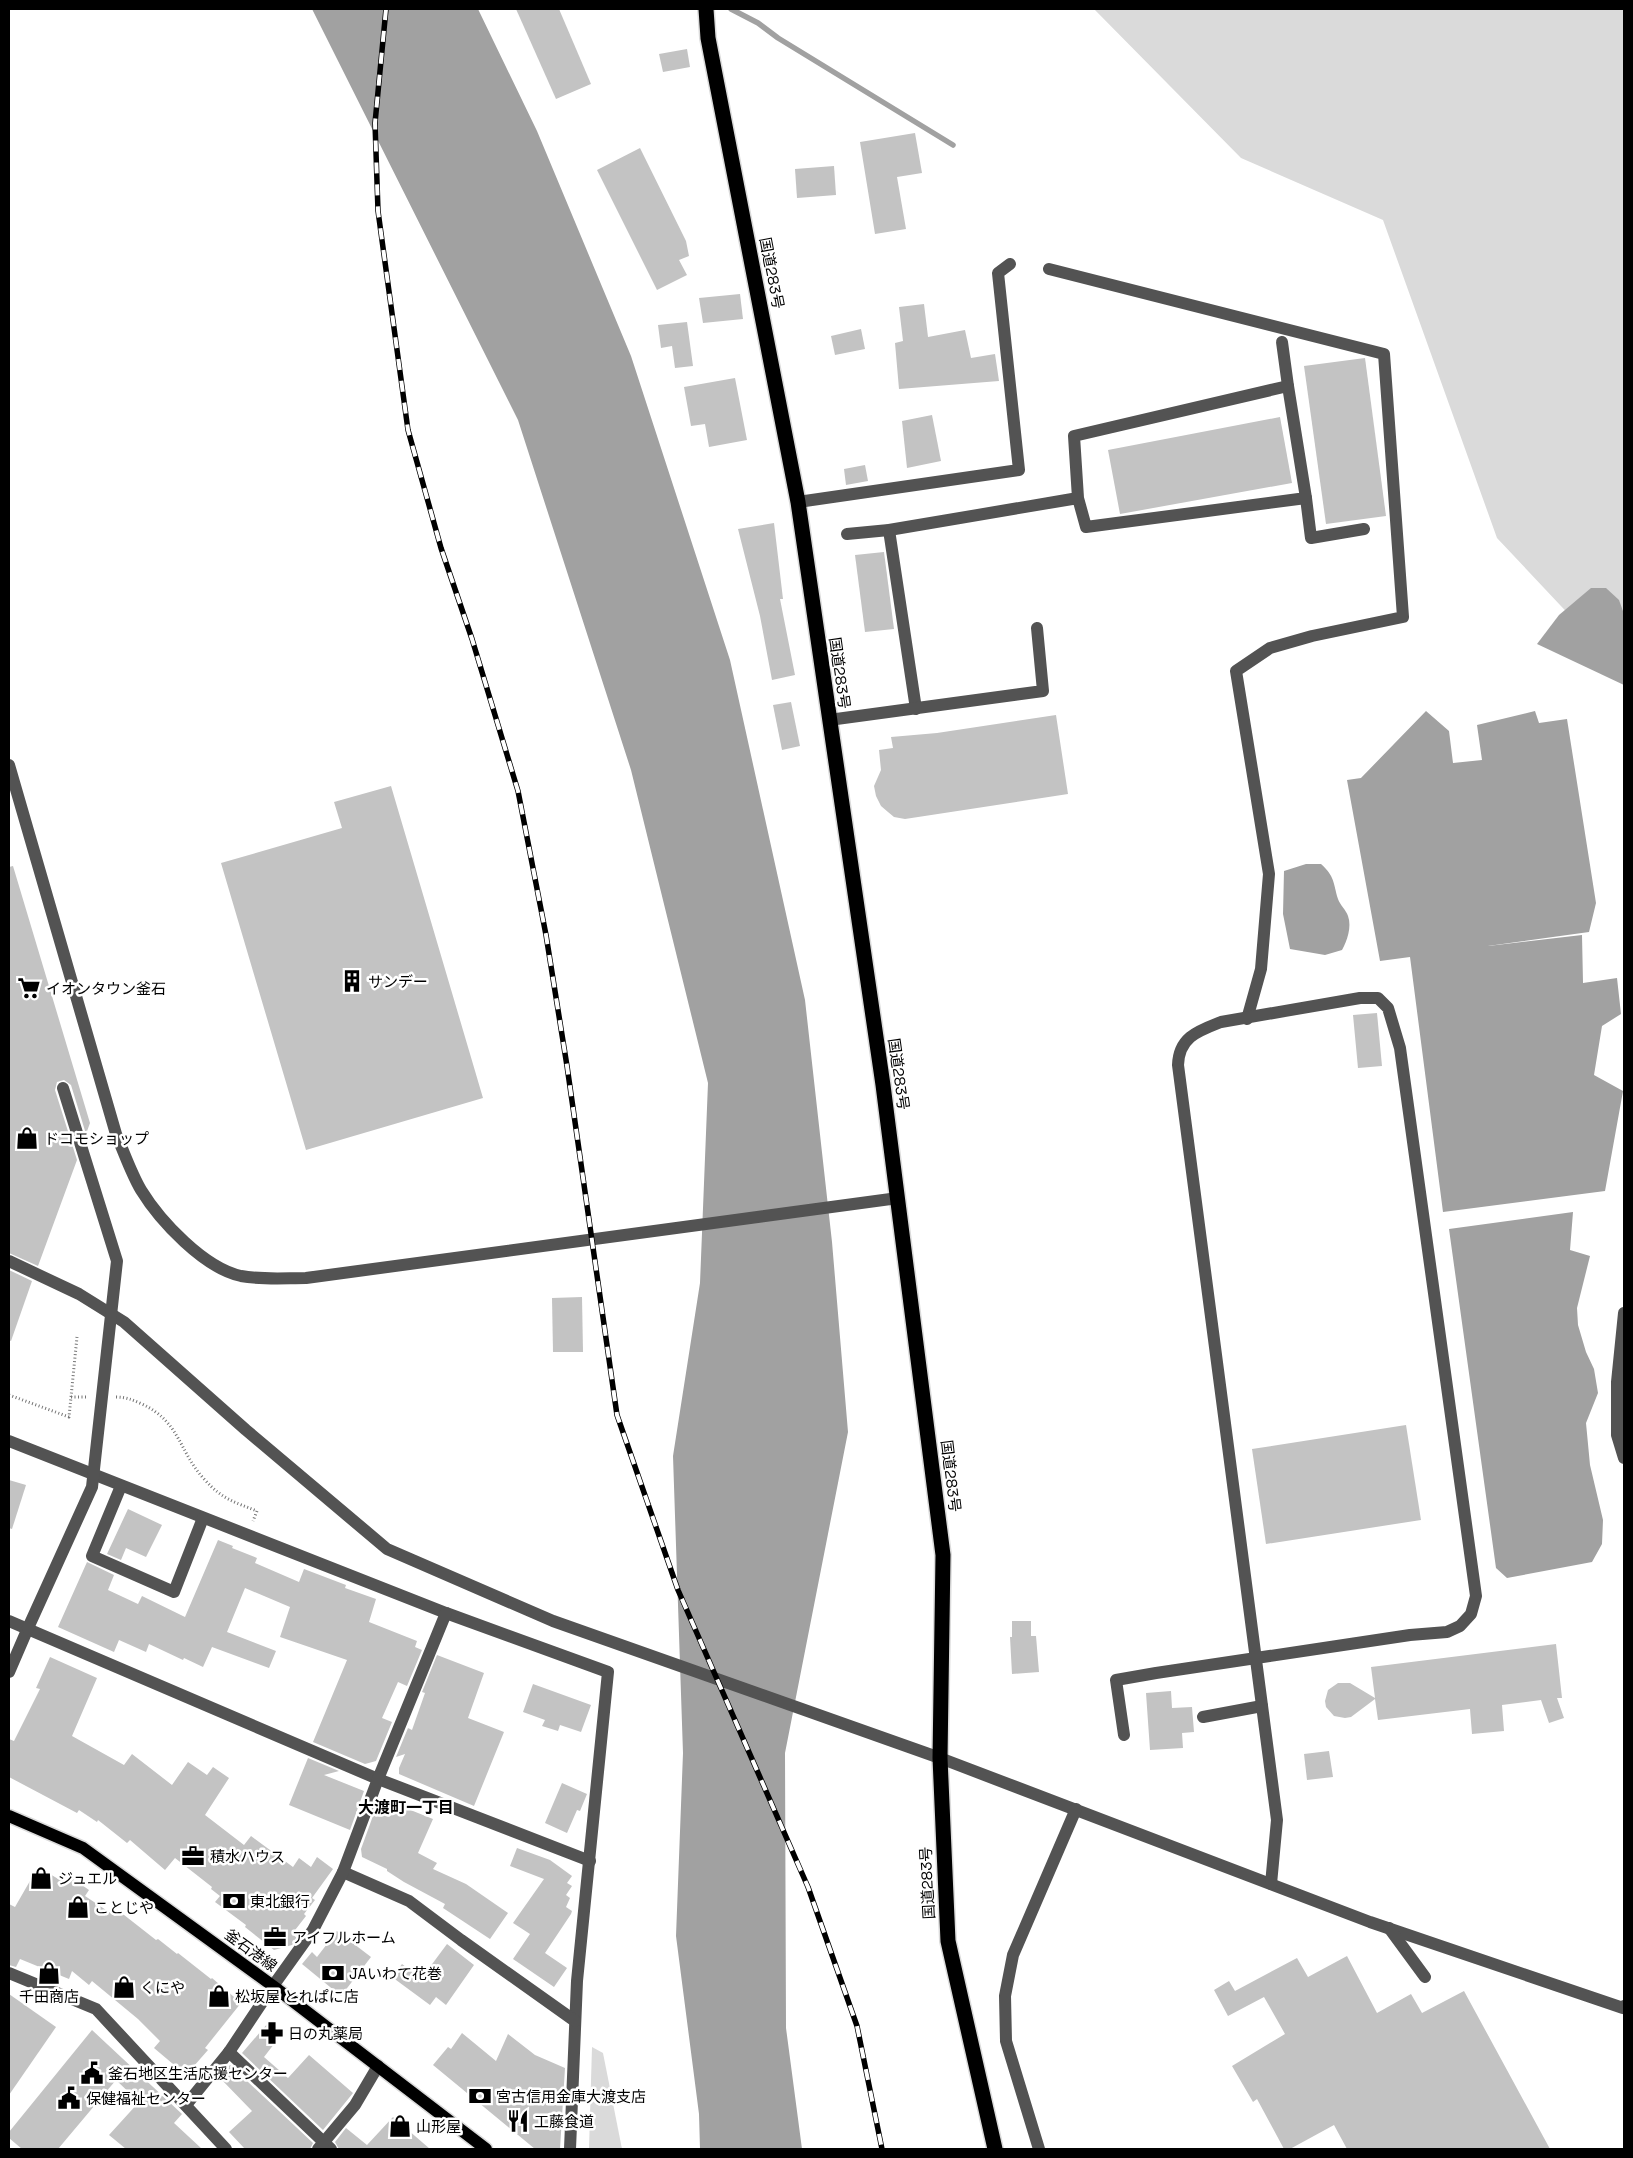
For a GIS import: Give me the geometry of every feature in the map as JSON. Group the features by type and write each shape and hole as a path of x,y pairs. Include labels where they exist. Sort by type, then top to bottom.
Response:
{"highway":[{"name":"国道283号","path":"706,9 708,38 798,502 898,1198 943,1555 940,1758 948,1942 995,2149"}],"main road":[{"name":"釜石港線","path":"9,1816 83,1848 273,1986 486,2149"}],"street":[{"path":"798,502 1019,470 998,273 1010,264"},
{"path":"1049,269 1384,354 1404,617 1312,636 1270,648 1236,671 1270,874 1261,969 1247,1018"},
{"path":"1282,342 1311,538 1364,529"},
{"path":"1288,386 1074,436 1078,498 1086,527 1306,498"},
{"path":"847,534 889,530 1078,498"},
{"path":"889,530 916,709"},
{"path":"830,720 1043,691 1037,628"},
{"path":"9,765 116,1134 140,1189 160,1217 185,1243 212,1263 240,1276 306,1278 898,1198"},
{"path":"1124,1735 1116,1680 1156,1673 1256,1659 1410,1635 1447,1632 1460,1626 1471,1614 1476,1596 1400,1048 1388,1008 1378,998 1360,998 1221,1022 1201,1030 1186,1040 1178,1053 1178,1065 1256,1659 1277,1820 1271,1884"},
{"path":"9,1672 92,1487 117,1261 63,1088"},
{"path":"9,1261 79,1294 124,1322 260,1443 387,1549 553,1622 940,1758 1389,1928 1624,2008"},
{"path":"1624,1313 1617,1382 1617,1435 1624,1458"},
{"path":"9,1441 446,1613 608,1672 577,1981 570,2149"},
{"path":"121,1486 92,1556 174,1592 203,1518"},
{"path":"186,2105 229,2052 313,1930 344,1872 378,1779 446,1613"},
{"path":"9,1621 378,1779 590,1861"},
{"path":"1203,1717 1262,1706"},
{"path":"1039,2149 1006,2041 1005,1996 1013,1955 1076,1809"},
{"path":"344,1872 409,1901 575,2021"},
{"path":"1389,1928 1425,1977"},
{"path":"9,1973 96,2009 226,2149"},
{"path":"229,2052 324,2147 355,2105 378,2066"}],"path":[{"path":"9,1395 69,1417 77,1338"},
{"path":"70,1397 89,1397"},
{"path":"108,1397 127,1398 153,1409 170,1424 194,1466 204,1479 224,1498 257,1511 248,1536"}],"shaded area":[{"path":"312,9 478,9 537,131 631,356 730,660 805,1000 832,1242 848,1432 785,1753 786,2028 802,2149 700,2149 699,2114 676,1936 683,1753 673,1456 700,1283 708,1083 631,770 518,420"},
{"path":"1094,9 1624,9 1624,673 1497,538 1383,220 1241,158"},
{"path":"1591,588 1606,588 1619,600 1624,614 1624,685 1537,644 1559,615"},
{"path":"1426,711 1449,731 1453,763 1482,760 1477,725 1535,711 1539,723 1567,719 1596,903 1589,932 1488,946 1582,935 1583,983 1617,978 1621,1014 1602,1026 1594,1075 1623,1091 1605,1191 1443,1212 1410,957 1380,961 1347,780 1361,778"},
{"path":"1306,864 1321,864 1333,880 1339,901 1349,920 1347,938 1342,950 1325,955 1290,949 1283,914 1284,871"},
{"path":"1573,1212 1570,1250 1590,1256 1577,1308 1578,1325 1586,1352 1594,1369 1598,1393 1586,1423 1590,1465 1603,1520 1602,1544 1592,1562 1507,1578 1496,1568 1449,1229"},
{"path":"592,2047 603,2053 622,2149 589,2149"}],"building":[{"path":"516,9 559,9 591,84 556,99"},
{"path":"687,49 690,67 663,72 659,54"},
{"path":"915,133 922,173 897,177 906,229 875,234 860,142"},
{"path":"640,148 686,241 689,256 679,260 687,275 657,290 597,170"},
{"path":"834,166 836,195 797,198 795,169"},
{"path":"740,294 743,319 703,323 699,298"},
{"path":"924,304 928,337 965,330 971,358 995,354 999,381 899,389 895,343 903,341 899,307"},
{"path":"687,322 693,366 675,368 672,346 661,348 658,325"},
{"path":"861,329 865,349 835,355 831,336"},
{"path":"1365,358 1386,516 1326,524 1304,366"},
{"path":"735,378 747,440 709,447 705,424 691,426 684,387"},
{"path":"932,415 941,461 907,468 902,421"},
{"path":"1280,417 1292,483 1120,514 1108,450"},
{"path":"865,465 868,481 846,485 844,469"},
{"path":"774,523 783,599 780,599 795,675 772,680 760,616 738,529"},
{"path":"884,552 894,629 865,632 855,555"},
{"path":"791,702 800,746 782,750 773,705"},
{"path":"1056,715 1068,794 905,819 894,817 881,806 876,796 874,786 881,770 879,750 893,748 891,737 937,733"},
{"name":"サンデー","path":"391,786 483,1098 306,1150 221,863 342,828 334,802"},
{"name":"イオンタウン釜石","path":"13,866 90,1123 86,1134 71,1085 64,1080 57,1082 55,1090 77,1160 38,1266 9,1253 9,867"},
{"path":"1377,1013 1382,1066 1358,1068 1353,1015"},
{"path":"9,1270 32,1281 11,1341 9,1340"},
{"path":"582,1297 583,1352 553,1352 552,1298"},
{"path":"1406,1425 1421,1520 1266,1544 1252,1449"},
{"path":"9,1480 26,1485 12,1529 9,1528"},
{"path":"128,1509 162,1525 146,1557 126,1548 121,1560 107,1554"},
{"path":"218,1540 257,1558 255,1563 299,1582 304,1569 346,1585 345,1588 376,1599 369,1622 417,1641 415,1647 422,1650 407,1686 398,1682 382,1718 392,1722 376,1761 365,1764 313,1742 347,1660 280,1637 290,1607 245,1588 227,1632 276,1651 269,1668 212,1647 203,1667 149,1644 146,1652 119,1640 114,1652 58,1627 87,1562 114,1575 108,1590 138,1604 142,1596 185,1617"},
{"path":"1012,1621 1031,1621 1031,1636 1036,1636 1039,1672 1012,1674 1010,1637 1012,1637"},
{"path":"1556,1644 1562,1698 1557,1698 1564,1718 1549,1723 1541,1700 1502,1705 1504,1731 1472,1734 1470,1709 1378,1720 1375,1699 1351,1717 1345,1718 1334,1716 1326,1707 1325,1701 1328,1690 1338,1683 1350,1683 1375,1698 1371,1667"},
{"path":"437,1655 484,1673 468,1718 504,1732 474,1806 399,1774 399,1768 405,1754 396,1757 408,1728 412,1730 425,1693 422,1692"},
{"path":"50,1657 97,1678 72,1736 124,1765 132,1754 172,1785 188,1762 207,1775 213,1767 229,1778 205,1815 244,1845 251,1836 293,1867 299,1858 311,1867 317,1857 333,1869 312,1898 315,1900 304,1914 306,1916 292,1934 297,1938 292,1945 274,1950 245,1927 246,1925 215,1902 220,1896 211,1889 212,1887 175,1858 165,1870 130,1840 127,1843 98,1820 97,1822 79,1810 77,1813 9,1777 9,1739 14,1741 40,1689 36,1688"},
{"path":"533,1684 591,1705 581,1732 560,1725 558,1731 542,1726 545,1720 523,1712"},
{"path":"1171,1691 1172,1708 1192,1707 1194,1732 1182,1733 1183,1748 1150,1750 1146,1693"},
{"path":"1329,1751 1333,1777 1307,1780 1304,1754"},
{"path":"308,1758 339,1771 324,1775 364,1791 350,1830 289,1805"},
{"path":"562,1783 587,1794 580,1811 577,1810 567,1833 545,1823"},
{"path":"378,1802 401,1811 403,1807 433,1819 418,1853 437,1863 433,1869 466,1884 508,1913 490,1939 443,1908 445,1904 404,1882 387,1871 387,1869 362,1857 361,1849"},
{"path":"517,1848 550,1860 572,1876 567,1883 572,1886 566,1895 570,1898 566,1907 572,1911 571,1914 545,1953 567,1968 554,1987 513,1959 530,1934 513,1923 544,1879 510,1866"},
{"path":"38,1867 60,1880 64,1873 79,1883 89,1890 85,1896 115,1916 119,1911 156,1940 158,1939 212,1978 241,2003 205,2048 208,2050 186,2075 154,2048 160,2041 138,2019 92,1981 89,1985 72,1971 69,1979 20,1959 16,1967 9,1965 9,1904 15,1907"},
{"path":"337,1931 371,1957 341,1996 302,1964 312,1952 317,1957"},
{"path":"447,1944 474,1965 446,2005 436,1997 430,2005 392,1977 402,1964 421,1979"},
{"path":"1347,1956 1377,2013 1411,1994 1422,2013 1464,1991 1550,2149 1347,2149 1334,2125 1290,2149 1284,2149 1257,2099 1253,2102 1232,2066 1285,2034 1264,1997 1228,2016 1214,1990 1229,1981 1235,1991 1297,1958 1308,1977"},
{"path":"9,1994 56,2027 9,2095"},
{"path":"268,2023 281,2035 264,2057 288,2078 309,2055 353,2093 323,2130 242,2053"},
{"name":"保健福祉センター","path":"92,2030 182,2114 174,2123 202,2149 126,2149 109,2135 139,2102 116,2080 58,2149 22,2149 9,2138 9,2132"},
{"path":"462,2033 496,2061 508,2034 535,2055 565,2068 560,2149 535,2149 433,2065 448,2047 451,2049"},
{"path":"230,2065 313,2143 310,2149 245,2149 229,2132 252,2111 219,2077"},
{"path":"393,2117 430,2149 339,2149 335,2142 346,2128 367,2145"}],"waterway":[{"path":"731,9 758,23 778,38 953,145"}],"railway":[{"path":"386,9 375,123 378,211 408,430 441,548 472,639 518,791 546,935 567,1066 617,1415 678,1590 808,1887 857,2026 882,2149"}],"place":[{"name":"サンデー","path":"352,981"},
{"name":"イオンタウン釜石","path":"29,988"},
{"name":"ドコモショップ","path":"27,1138"},
{"name":"積水ハウス","path":"193,1856"},
{"name":"ジュエル","path":"41,1878"},
{"name":"東北銀行","path":"234,1901"},
{"name":"ことじや","path":"78,1907"},
{"name":"アイフルホーム","path":"275,1937"},
{"name":"千田商店","path":"49,1973"},
{"name":"JAいわて花巻","path":"333,1973"},
{"name":"くにや","path":"124,1987"},
{"name":"松坂屋 とれぱに店","path":"219,1996"},
{"name":"日の丸薬局","path":"272,2033"},
{"name":"釜石地区生活応援センター","path":"92,2073"},
{"name":"宮古信用金庫大渡支店","path":"480,2096"},
{"name":"保健福祉センター","path":"69,2098"},
{"name":"工藤食道","path":"518,2121"},
{"name":"山形屋","path":"400,2126"}],"district":[{"name":"大渡町一丁目","path":"406,1807"}]}
